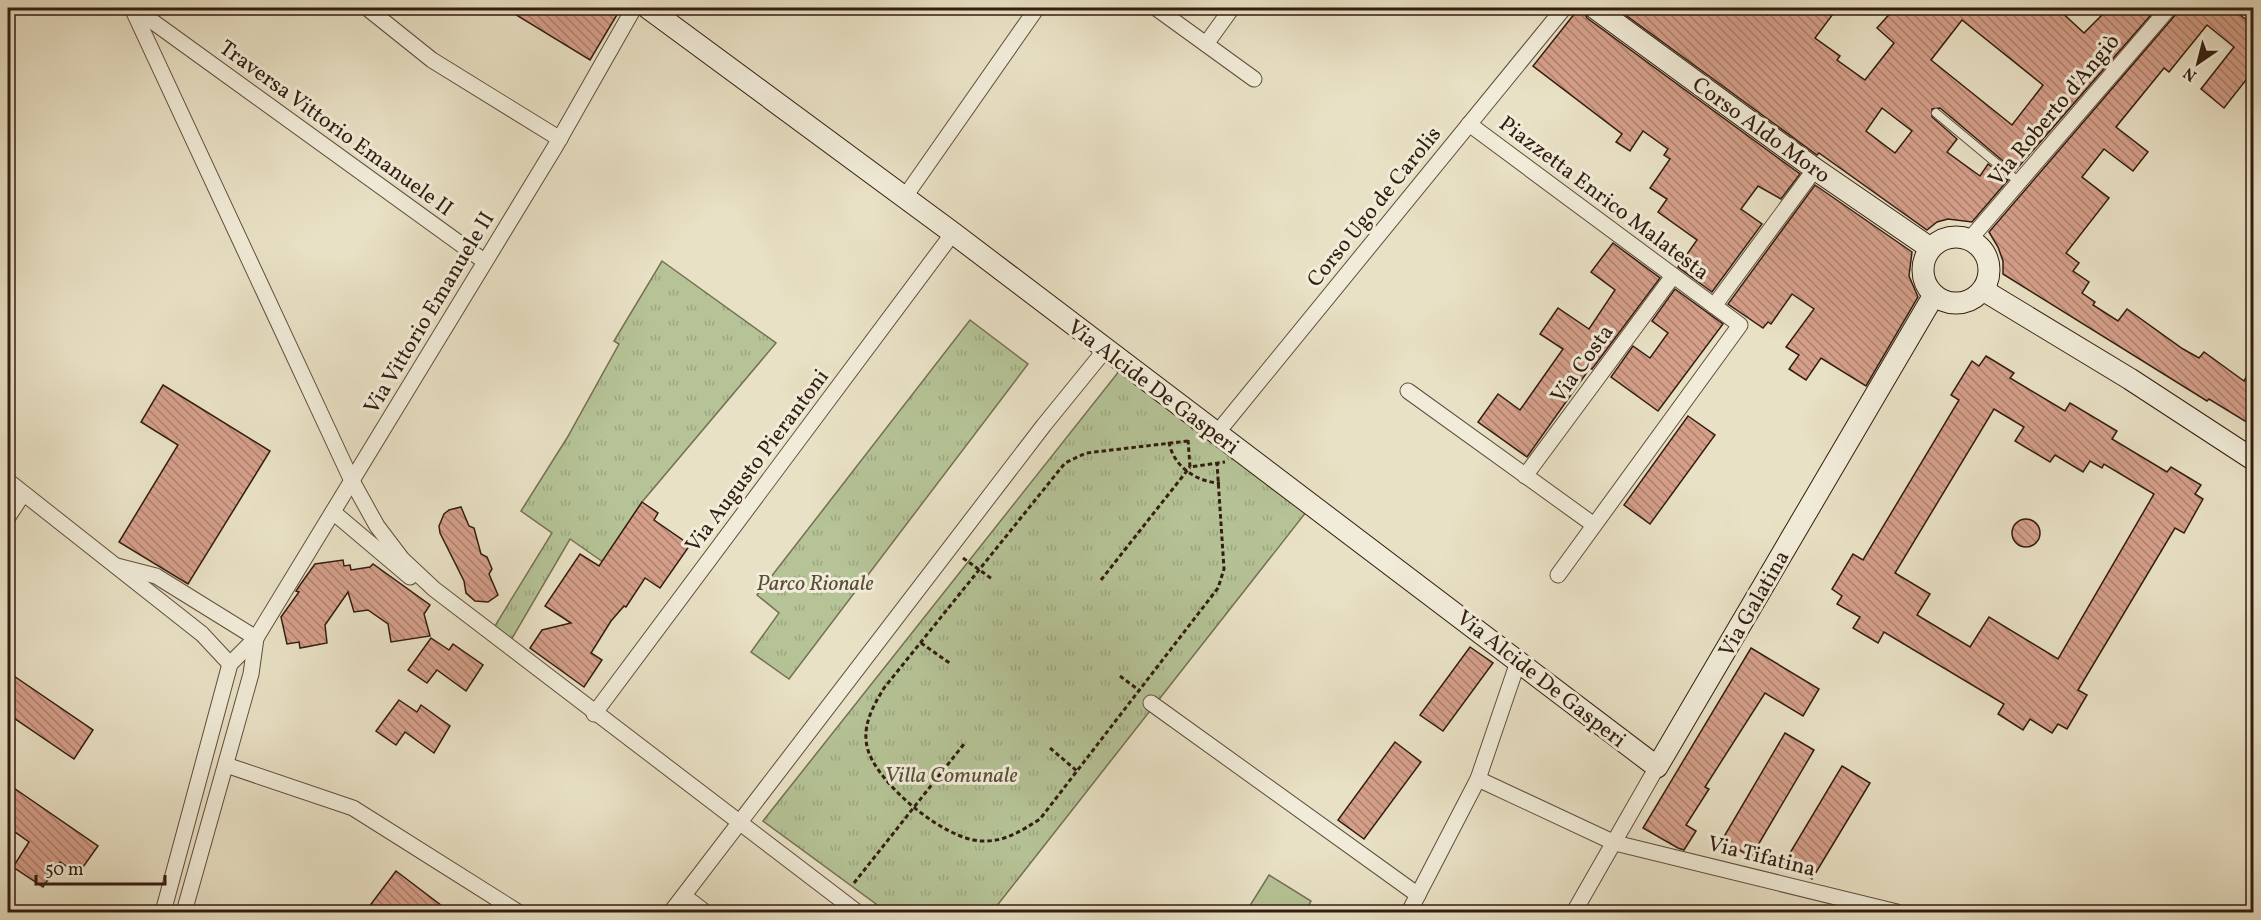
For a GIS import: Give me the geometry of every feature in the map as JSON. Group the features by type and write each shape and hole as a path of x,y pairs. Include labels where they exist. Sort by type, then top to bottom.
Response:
{"main road":[{"name":"Via Alcide De Gasperi","path":"648,8 953,232 1105,350 1519,659 1657,767"},
{"name":"Corso Aldo Moro","path":"1595,8 1815,169 1930,248"},
{"path":"1949,237 1970,239 1985,252 1989,262 1988,281 1983,290 1965,302 1943,301 1927,287 1922,267 1930,248 1949,237"},
{"path":"1983,290 2130,379 2253,460"},
{"name":"Via Galatina","path":"1657,767 1934,295"}],"street":[{"name":"Traversa Vittorio Emanuele II","path":"133,8 484,261"},
{"path":"133,8 352,481 376,526 402,559 434,589 594,714 857,912"},
{"path":"367,8 432,60 560,139"},
{"name":"Via Vittorio Emanuele II","path":"163,912 230,664 256,638 560,139 634,8"},
{"path":"904,198 1037,8"},
{"path":"1156,8 1254,79"},
{"path":"1206,44 1232,8"},
{"name":"Corso Ugo de Carolis","path":"1217,433 1564,8"},
{"name":"Via Roberto d'Angiò","path":"1970,239 2169,8"},
{"name":"Piazzetta Enrico Malatesta","path":"1469,124 1740,325 1594,525"},
{"path":"1714,306 1815,169"},
{"name":"Via Augusto Pierantoni","path":"594,714 953,232"},
{"name":"Via Costa","path":"1525,476 1673,276"},
{"path":"671,912 1030,442 1105,350"},
{"path":"1408,391 1594,525 1558,574"},
{"path":"8,481 202,634 230,664"},
{"path":"8,517 23,494"},
{"path":"333,512 394,566 434,589"},
{"path":"117,566 156,576 256,638"},
{"name":"Via Vittorio Emanuele II","path":"184,912 251,674 256,638"},
{"path":"1409,912 1478,779 1519,659"},
{"path":"1151,703 1418,896"},
{"path":"225,765 353,808 518,912"},
{"name":"Via Galatina","path":"1574,912 1657,767"},
{"name":"Via Tifatina","path":"1478,779 1615,843 1897,912"},
{"path":"684,896 705,912"}],"lane":[{"path":"1936,113 2020,183"}],"path":[{"path":"1101,580 1188,469 1187,432"},
{"path":"1188,441 1086,453 1065,463 884,688 869,712 867,733 869,752 895,790 915,807 959,835 981,841 1011,838 1040,819 1218,588 1224,569 1217,463"},
{"path":"1168,442 1170,452 1188,469 1207,483 1220,483"},
{"path":"1188,469 1235,461"},
{"path":"963,558 992,579"},
{"path":"921,643 951,664"},
{"path":"1120,676 1140,691 1151,703"},
{"path":"854,883 964,744"},
{"path":"1050,748 1077,771"}],"green space":[{"path":"662,261 776,343 642,502 603,562 570,539 507,647 490,634 552,533 521,511 567,438 619,344 614,341"},
{"name":"Parco Rionale","path":"970,320 1028,364 789,679 751,652 779,613 757,595"},
{"name":"Villa Comunale","path":"1120,370 1307,511 992,912 887,912 763,821"},
{"path":"1269,875 1311,901 1305,912 1246,912"}],"building":[{"path":"505,8 621,8 590,60"},
{"path":"1579,8 1582,8 1587,18 1800,174 1781,199 1758,186 1741,209 1762,224 1712,292 1678,267 1697,240 1658,212 1667,199 1650,188 1670,159 1664,155 1668,149 1643,131 1630,151 1616,142 1622,134 1533,66"},
{"path":"1616,8 1757,8 1767,15 1773,8 1825,8 1833,14 1815,38 1840,56 1837,60 1865,80 1894,43 1877,28 1895,8 2057,8 2084,33 2109,8 2157,8 2015,171 1940,108 1932,109 1932,117 1957,139 1947,152 1980,176 1988,164 2008,180 1972,222 1948,219 1937,222 1927,230 1819,153 1817,155","holes":["1962,20 2043,85 2012,125 1931,60","1882,108 1912,131 1895,153 1866,131"]},
{"path":"2178,8 2231,8 2253,25 2253,71 2224,108 2201,89 2234,47 2207,25 2169,72 2164,68 2116,127 2148,152 2133,171 2104,149 2082,177 2109,198 2066,253 2079,263 2073,271 2089,282 2082,293 2095,302 2093,305 2118,321 2127,309 2183,349 2199,358 2204,352 2244,381 2253,366 2253,426 2209,399 2207,401 2003,274 2003,261 1989,232 2176,14"},
{"path":"1815,185 1912,252 1909,276 1918,297 1866,386 1821,358 1806,380 1789,369 1799,355 1786,347 1814,309 1792,294 1771,324 1768,322 1763,328 1728,304"},
{"path":"1613,243 1660,278 1592,369 1590,368 1527,457 1478,422 1498,394 1520,410 1563,349 1540,334 1558,308 1589,329 1615,290 1591,272"},
{"path":"1675,289 1723,324 1658,411 1611,377 1633,346 1650,358 1668,333 1652,321"},
{"path":"1986,356 2014,373 2010,378 2065,411 2070,403 2117,431 2112,439 2167,472 2171,467 2201,485 2195,494 2203,499 2184,533 2175,528 2078,690 2087,695 2067,729 2058,724 2052,733 2030,719 2023,730 1998,714 2004,704 1884,632 1878,643 1853,628 1860,617 1837,604 1842,596 1832,589 1853,554 1863,560 1959,400 1951,395 1972,361 1979,366","holes":["1994,409 2024,427 2015,441 2050,462 2055,455 2083,472 2090,461 2102,468 2104,464 2154,494 2058,659 1989,617 1970,647 1917,615 1930,594 1895,573"]},
{"path":"163,385 270,451 188,584 119,542 178,445 141,422"},
{"path":"1688,416 1715,435 1650,524 1624,505"},
{"path":"642,502 658,513 654,520 690,545 660,588 645,578 626,607 624,606 611,621 591,653 602,660 584,687 530,648 542,630 571,623 545,606 580,554 599,566"},
{"path":"461,507 469,526 474,528 481,554 487,557 492,569 489,574 498,595 488,602 475,601 466,593 464,581 440,533 439,526 444,514"},
{"path":"2026,519 2036,523 2040,533 2036,543 2026,547 2016,543 2012,533 2016,523"},
{"path":"343,560 344,566 350,565 351,570 370,567 373,564 430,605 424,614 430,636 391,642 388,624 368,610 354,612 348,592 325,625 327,643 300,648 299,642 287,644 281,617 299,592 296,591 300,585 315,564"},
{"path":"431,638 449,650 453,644 483,665 466,691 437,670 427,683 408,670"},
{"path":"1470,647 1493,663 1443,731 1420,715"},
{"path":"1751,648 1819,689 1803,716 1765,693 1705,787 1709,789 1686,825 1696,831 1684,850 1678,848 1643,828"},
{"path":"8,672 93,730 74,759 8,714"},
{"path":"399,700 417,712 421,705 450,726 434,753 405,732 396,745 376,731"},
{"path":"1785,733 1814,750 1751,857 1722,840"},
{"path":"1395,742 1421,762 1364,839 1338,820"},
{"path":"1842,766 1870,783 1812,879 1784,863"},
{"path":"8,784 98,846 78,874 60,862 43,887 13,867 29,842 8,827"},
{"path":"396,871 450,912 365,912"}]}
